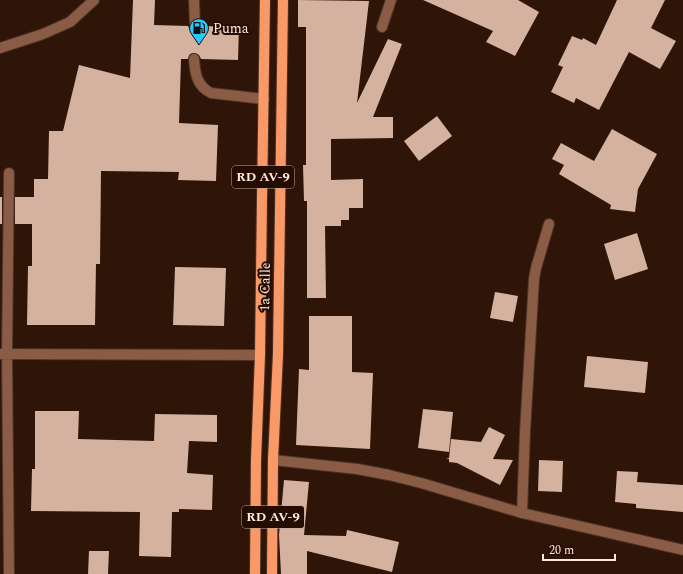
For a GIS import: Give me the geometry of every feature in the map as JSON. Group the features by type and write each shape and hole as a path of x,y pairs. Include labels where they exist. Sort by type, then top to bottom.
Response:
{"main road":[{"name":"1a Calle","path":"255,574 265,0"},
{"name":"1a Calle","path":"272,574 273,460 278,354 283,0"}],"street":[{"path":"0,48 42,34 70,22 94,0"},
{"path":"194,0 195,26"},
{"path":"382,27 390,0"},
{"path":"194,59 197,79 206,90 211,93 264,99"},
{"path":"8,574 4,354 10,173"},
{"path":"522,513 534,279 549,224"},
{"path":"4,354 260,355"},
{"path":"273,460 357,469 389,475 522,513 683,550"}],"building":[{"path":"133,0 155,0 154,25 188,26 190,30 195,32 199,31 201,26 239,27 238,60 201,59 199,55 194,53 190,54 188,59 181,59 179,123 218,125 216,181 178,180 179,172 101,171 100,264 96,264 95,325 27,325 28,266 32,266 32,224 15,224 15,197 34,197 34,179 48,179 49,131 63,131 79,65 130,78"},
{"path":"298,0 369,1 357,103 388,39 402,44 373,117 393,117 393,138 331,139 331,180 363,179 363,208 349,208 349,220 341,220 341,226 325,226 326,298 307,298 307,201 304,201 303,165 306,165 306,27 298,27"},
{"path":"423,0 518,0 539,12 515,56 486,42 493,31"},
{"path":"617,0 665,0 651,28 676,41 660,69 629,52 599,110 576,98 574,103 551,92 563,67 558,65 572,36 582,40 583,38 596,45"},
{"path":"437,116 452,136 419,161 404,141"},
{"path":"612,129 657,154 638,189 635,212 610,209 611,205 559,174 564,165 552,159 561,143 594,161"},
{"path":"0,197 2,197 2,224 0,224"},
{"path":"637,233 648,269 615,280 604,244"},
{"path":"175,267 226,268 224,326 173,325"},
{"path":"495,292 518,296 513,322 490,318"},
{"path":"309,316 352,316 352,372 373,373 370,449 296,445 299,369 309,370"},
{"path":"587,356 648,362 645,393 584,387"},
{"path":"423,409 453,412 449,452 418,448"},
{"path":"35,411 79,411 78,439 154,441 155,414 217,415 217,442 189,441 187,473 213,475 212,510 179,509 179,512 172,512 171,557 139,556 140,512 31,511 32,469 35,469"},
{"path":"489,427 505,435 493,459 513,460 500,485 457,463 449,462 449,459 446,458 449,458 451,439 481,442"},
{"path":"539,460 563,461 562,492 538,491"},
{"path":"617,471 638,472 637,482 683,485 683,512 636,508 636,504 615,502"},
{"path":"284,480 309,482 304,535 346,536 347,530 399,542 392,572 307,551 307,574 281,574 279,535"},
{"path":"89,551 109,551 108,574 88,574"}],"place":[{"name":"Puma","path":"199,45"}]}
